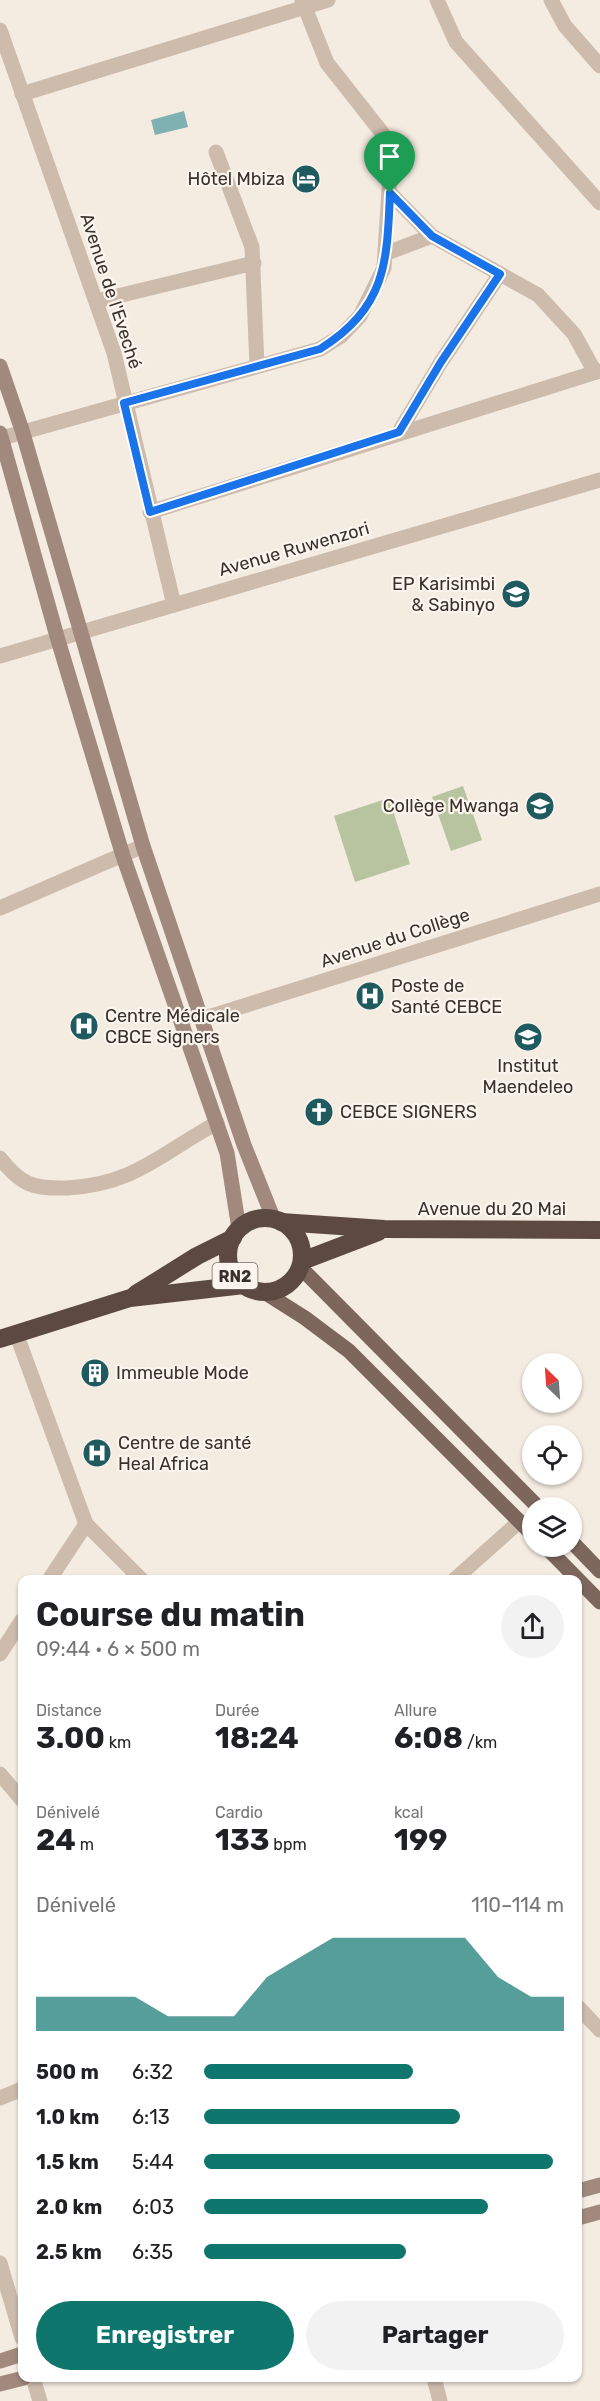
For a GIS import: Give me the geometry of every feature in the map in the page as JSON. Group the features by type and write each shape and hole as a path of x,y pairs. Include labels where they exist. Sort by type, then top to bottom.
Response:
{"highway":[{"name":"RN2","path":"130,1298 236,1234 255,1220 384,1229"},
{"path":"278,1221 289,1227 300,1242 301,1264"},
{"name":"RN2","path":"8,1336 130,1298 244,1285 264,1292 286,1285 301,1264 384,1229"},
{"name":"Avenue du 20 Mai","path":"384,1229 600,1230"},
{"name":"RN2","path":"236,1234 229,1258 231,1269 244,1285"}],"main road":[{"path":"0,366 22,430 79,633 143,846 244,1145 278,1221"},
{"path":"1,436 58,640 110,805 123,856 227,1153 236,1234"},
{"path":"110,805 129,798"},
{"path":"301,1264 528,1497"},
{"path":"264,1292 305,1318 349,1351 520,1521"},
{"path":"582,1552 600,1570"},
{"path":"556,1557 573,1575"},
{"path":"582,1584 600,1602"},
{"path":"582,2191 600,2184"},
{"path":"582,2217 600,2211"},
{"path":"0,2361 18,2355"},
{"path":"0,2384 18,2380"}],"street":[{"path":"22,94 303,4 328,0"},
{"path":"437,0 449,32 456,42 600,203"},
{"path":"551,0 565,26 600,66"},
{"path":"1,436 320,349 340,336 360,316 374,292 387,253 391,158 383,134 327,63 303,4"},
{"name":"Avenue de l'Eveché","path":"0,30 98,301 114,353 124,403 174,605"},
{"path":"216,152 249,240 254,263 257,366"},
{"path":"150,512 598,371 574,334 538,295 432,236 390,193"},
{"path":"387,253 432,236"},
{"path":"98,301 254,263"},
{"path":"399,432 441,362 500,274"},
{"name":"Avenue Ruwenzori","path":"0,656 600,480"},
{"path":"0,908 143,846"},
{"name":"Avenue du Collège","path":"202,1019 600,894"},
{"path":"0,1158 20,1181 35,1186 93,1186 124,1178 218,1123"},
{"path":"8,1336 86,1524 137,1575"},
{"path":"460,1575 520,1521"},
{"path":"52,1575 86,1524"},
{"path":"0,1654 18,1626"},
{"path":"0,1774 18,1795"},
{"path":"582,2011 600,2030"},
{"path":"0,2098 18,2091"},
{"path":"0,2263 18,2324"},
{"path":"34,2382 40,2401"},
{"path":"435,2382 441,2401"}],"green space":[{"path":"463,786 482,840 451,851 432,797"},
{"path":"389,798 410,864 355,882 334,816"}],"water":[{"path":"184,111 188,127 155,135 151,120"}],"place":[{"name":"Hôtel Mbiza","path":"306,179"},
{"name":"EP Karisimbi & Sabinyo","path":"516,594"},
{"name":"Collège Mwanga","path":"540,806"},
{"name":"Poste de Santé CEBCE","path":"370,996"},
{"name":"Centre Médicale CBCE Signers","path":"84,1026"},
{"name":"Institut Maendeleo","path":"528,1037"},
{"name":"CEBCE SIGNERS","path":"319,1112"},
{"name":"Immeuble Mode","path":"95,1373"},
{"name":"Centre de santé Heal Africa","path":"97,1453"}],"route":[{"path":"390,193 432,236 500,274 461,330 399,432 377,441 150,512 124,403 320,349 340,336 360,316 384,268 390,193"}]}
